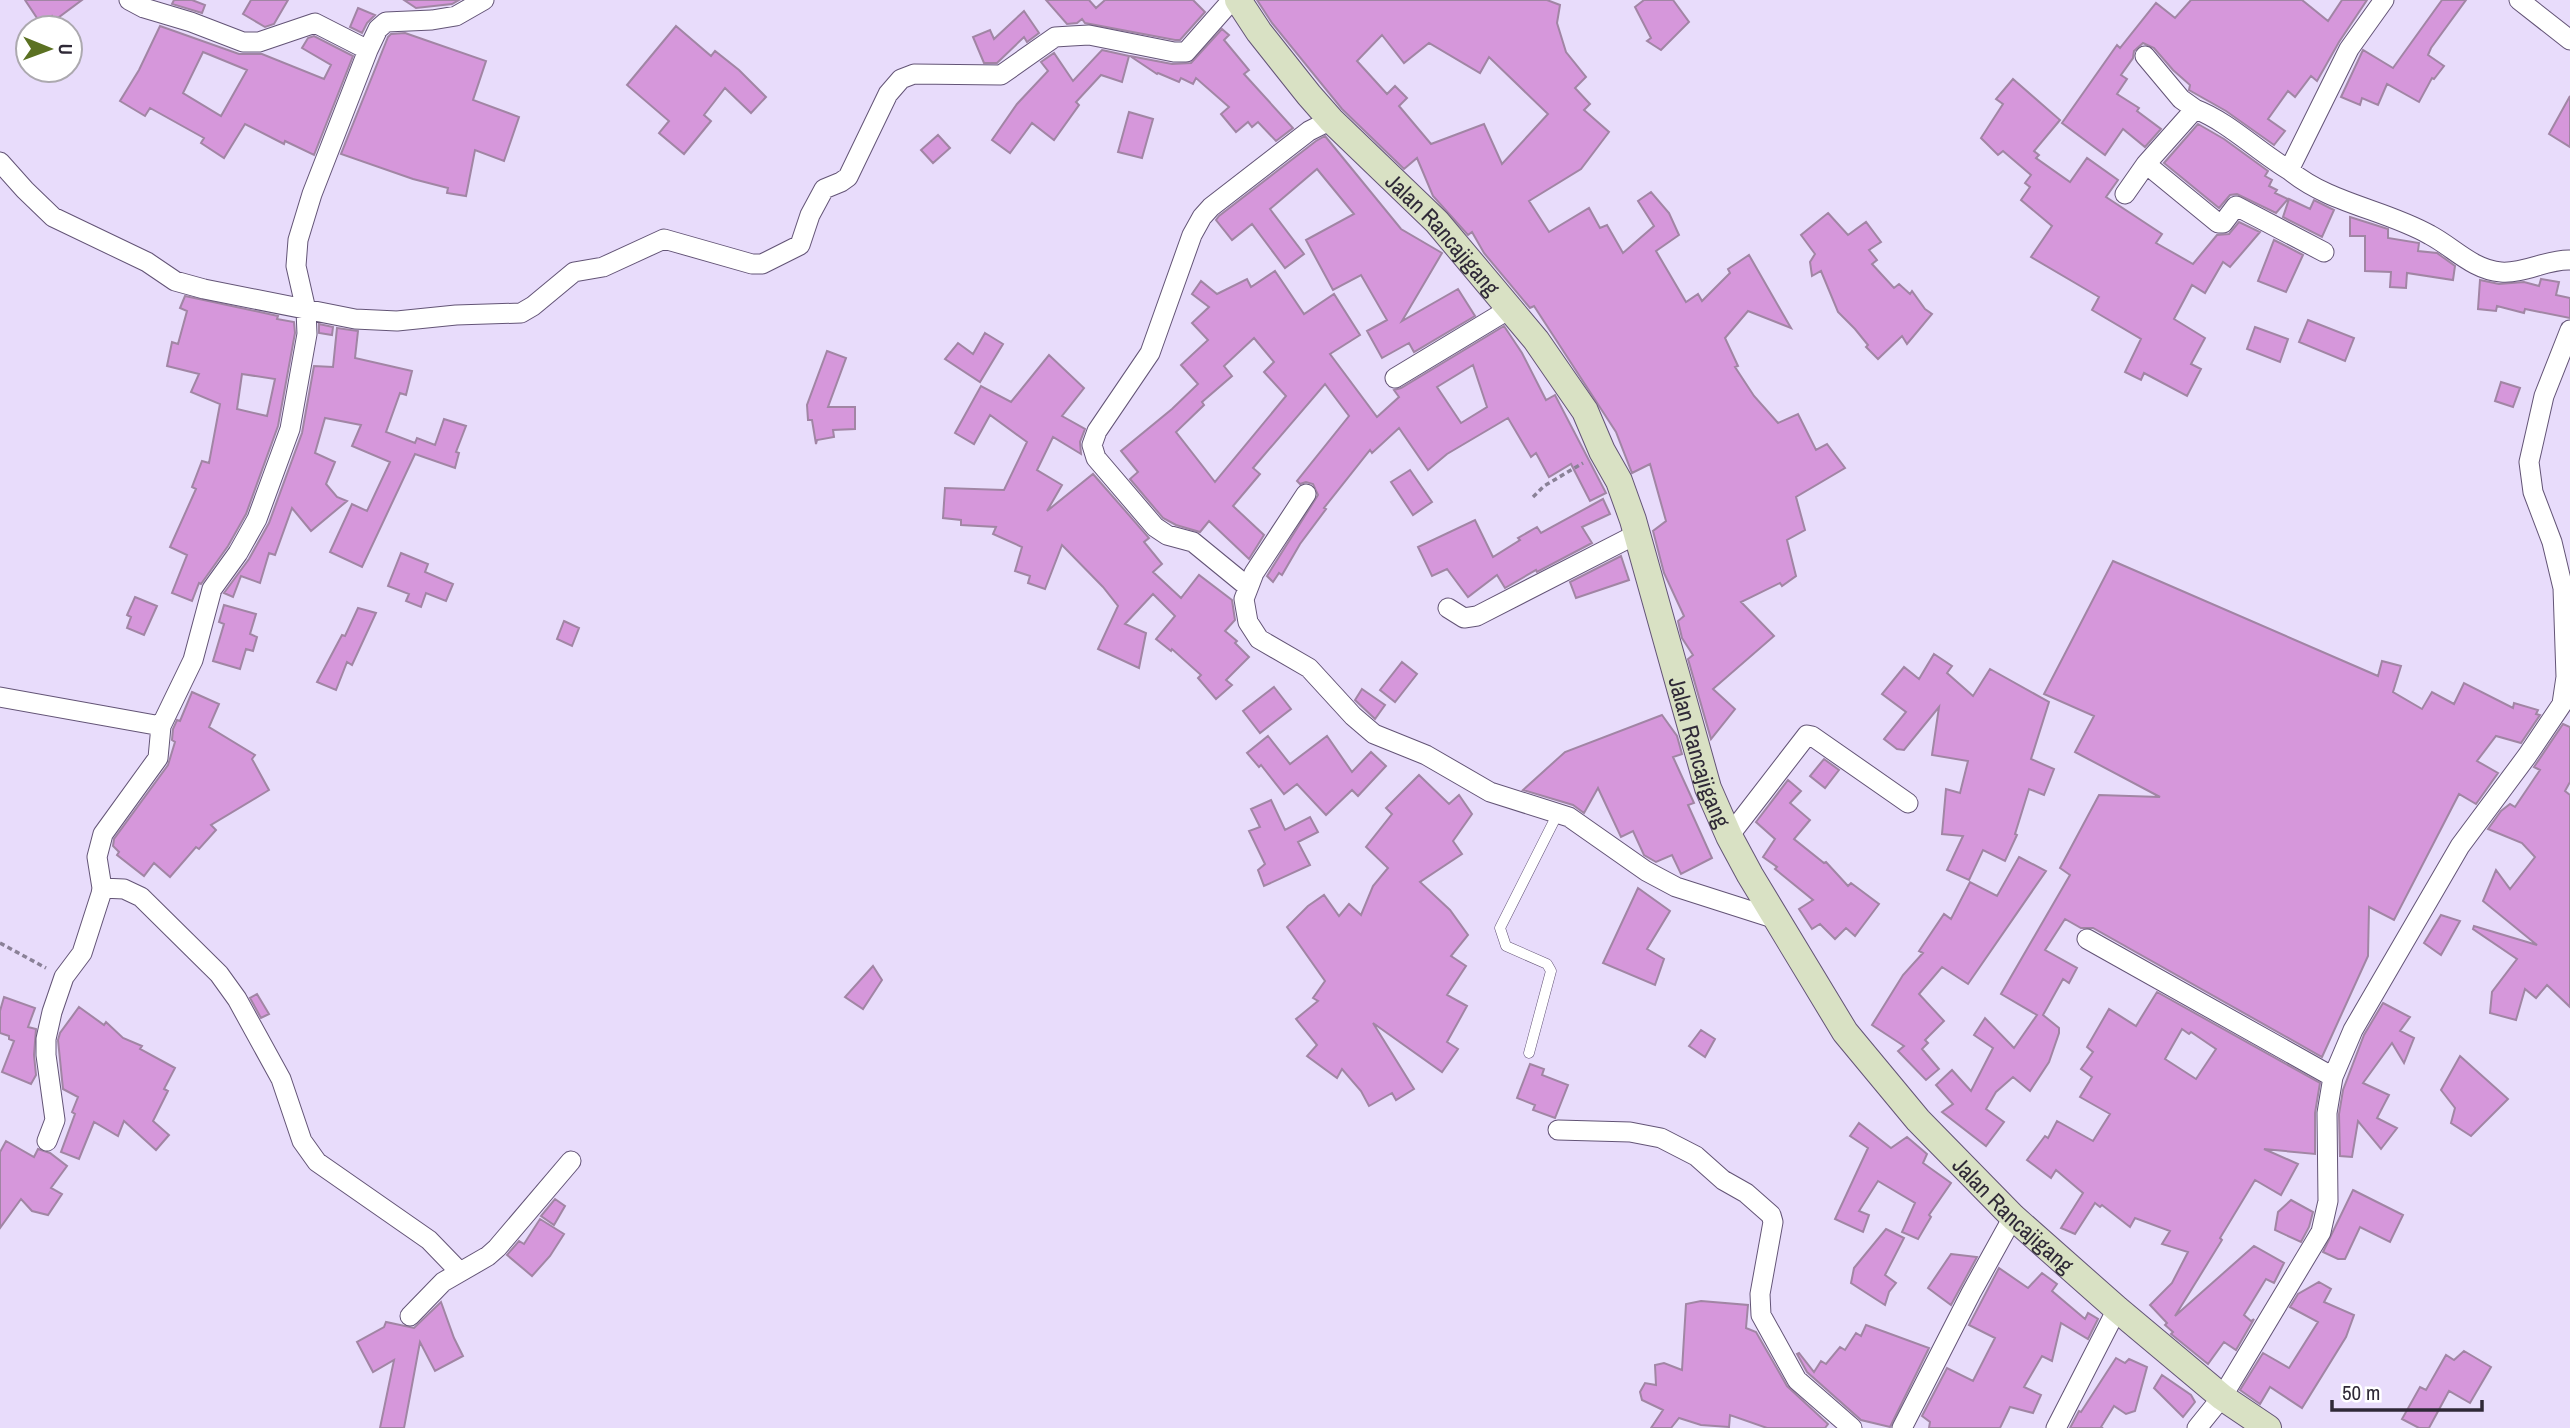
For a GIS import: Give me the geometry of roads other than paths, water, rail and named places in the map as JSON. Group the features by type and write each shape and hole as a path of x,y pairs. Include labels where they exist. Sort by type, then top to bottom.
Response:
{"main road":[{"name":"Jalan Rancajigang","path":"1238,0 1286,68 1331,120 1437,222 1511,308 1586,411 1602,451 1619,481 1637,534 1708,788 1729,836 1845,1032 1886,1083 1954,1159 2013,1217 2117,1309 2222,1396 2268,1428"}],"street":[{"path":"129,0 144,8 191,22 234,40 259,42 315,23 368,50"},
{"path":"47,1141 55,1120 46,1039 64,977 82,953 103,888 97,863 100,840 159,758 161,726 193,660 212,589 252,528 290,429 307,334 306,310 296,266 303,219 368,50 380,26 386,22 456,16 484,0"},
{"path":"0,162 53,217 138,258 175,281 355,319 397,321 456,315 521,313 574,272 603,267 666,238 747,263 762,264 795,249 802,243 810,215 824,189 848,177 888,94 901,79 914,74 935,73 1001,75 1055,37 1089,35 1186,52 1231,0"},
{"path":"2288,170 2349,49 2384,0"},
{"path":"2519,0 2570,40"},
{"path":"2145,56 2181,99 2207,113 2308,184 2337,199 2396,218 2420,229 2472,263 2501,272 2570,260"},
{"path":"2125,194 2146,164 2195,108"},
{"path":"1248,587 1193,542 1167,535 1155,527 1096,458 1092,445 1097,431 1150,353 1192,235 1202,217 1211,207 1309,131 1331,120"},
{"path":"2146,164 2218,223 2223,223 2236,206 2324,252"},
{"path":"1395,378 1511,308"},
{"path":"2197,1428 2222,1396 2325,1222 2328,1202 2327,1113 2333,1077 2353,1030 2453,856 2556,714 2567,685 2565,616 2559,564 2533,492 2529,472 2530,448 2544,396 2570,330"},
{"path":"1306,494 1254,573 1244,599 1244,612 1259,639 1309,668 1353,716 1374,734 1426,755 1490,792 1558,813 1585,826 1667,883 1692,894 1776,919"},
{"path":"1448,608 1464,618 1477,616 1637,534"},
{"path":"0,697 161,726"},
{"path":"1729,836 1809,735 1908,803"},
{"path":"103,888 124,888 141,897 219,974 237,999 281,1079 302,1141 317,1162 429,1240 460,1272"},
{"path":"2087,939 2333,1077"},
{"path":"1558,1130 1630,1132 1661,1138 1696,1156 1723,1180 1746,1193 1771,1215 1773,1222 1760,1294 1761,1315 1797,1380 1852,1428"},
{"path":"410,1316 430,1293 497,1248 571,1161"},
{"path":"1902,1428 1970,1293 2013,1217"},
{"path":"2056,1428 2117,1309"}],"lane":[{"path":"1529,1053 1551,968 1506,947 1500,928 1558,813"}]}
